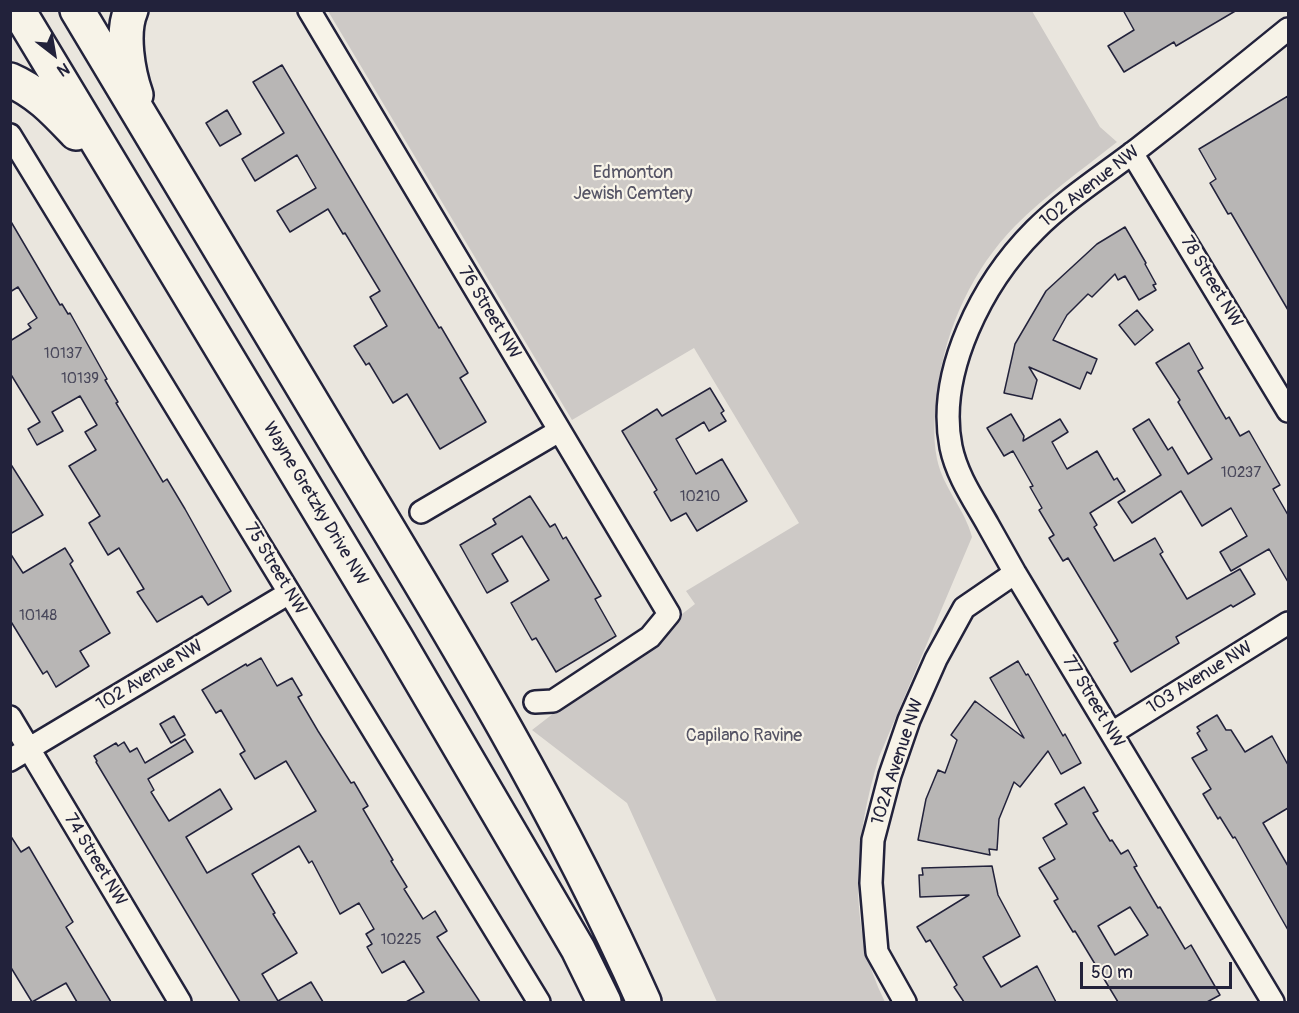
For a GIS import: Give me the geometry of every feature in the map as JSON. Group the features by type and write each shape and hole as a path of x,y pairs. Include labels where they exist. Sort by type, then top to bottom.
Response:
{"main road":[{"name":"Wayne Gretzky Drive NW","path":"18,10 390,628 578,949 604,1002"},
{"path":"76,10 479,680 558,824 645,1002"},
{"path":"131,10 127,38 128,69 150,133"},
{"path":"10,80 42,98 110,164"}],"street":[{"name":"76 Street NW","path":"309,10 669,614 650,637 553,701 536,702"},
{"name":"102 Avenue NW","path":"950,390 958,359 982,301 1015,252 1056,210 1132,153 1288,29"},
{"name":"75 Street NW","path":"10,135 539,1002"},
{"name":"78 Street NW","path":"1132,153 1288,411"},
{"name":"77 Street NW","path":"950,390 949,428 956,464 975,504 1273,1002"},
{"path":"421,512 559,431"},
{"name":"102A Avenue NW","path":"906,1002 877,952 871,883 873,840 909,720 936,659 964,608 1015,573"},
{"name":"102 Avenue NW","path":"10,760 289,592"},
{"name":"103 Avenue NW","path":"1112,733 1288,623"},
{"name":"74 Street NW","path":"10,717 180,1002"}],"green space":[{"name":"Capilano Ravine","path":"328,11 1032,11 1100,127 1117,142 1039,204 1000,243 974,280 964,300 942,365 936,405 935,450 940,470 972,537 879,757 864,819 858,881 859,912 864,942 885,1002 717,1002 627,803 532,730 695,604 686,591 799,523 694,348 572,420"}],"building":[{"path":"1123,10 1237,10 1176,46 1174,42 1124,72 1108,46 1134,30"},
{"path":"282,65 468,373 460,378 486,422 440,449 407,394 393,403 369,363 366,365 354,346 387,326 370,297 380,291 345,233 343,234 328,209 290,232 277,211 316,188 297,155 255,181 242,159 284,133 253,82"},
{"path":"1288,96 1288,310 1231,213 1228,214 1210,183 1216,179 1199,149"},
{"path":"227,110 241,134 220,146 206,123"},
{"path":"10,220 60,305 62,304 68,314 70,313 107,379 105,380 118,402 116,403 163,482 167,479 231,591 208,605 202,596 157,622 137,592 144,589 119,548 108,555 89,523 100,516 69,466 96,450 85,432 97,425 80,396 52,412 63,431 37,445 28,429 40,422 10,373 10,341 31,328 28,324 37,318 18,287 10,292"},
{"path":"1125,227 1146,263 1156,284 1153,285 1156,290 1139,300 1125,276 1118,280 1115,274 1092,297 1088,294 1067,315 1053,340 1097,359 1091,374 1087,372 1080,389 1029,367 1037,380 1032,399 1004,393 1015,344 1046,291 1097,244"},
{"path":"1137,310 1153,330 1135,345 1119,325"},
{"path":"1189,343 1203,368 1198,371 1226,419 1229,417 1240,436 1249,431 1280,485 1273,489 1288,515 1288,582 1269,549 1231,571 1220,552 1247,536 1231,508 1202,526 1181,491 1132,523 1118,502 1161,475 1133,429 1149,419 1168,450 1172,447 1188,474 1212,459 1178,402 1180,400 1156,363"},
{"path":"710,388 724,411 721,413 726,421 709,431 704,422 676,439 696,474 722,459 747,501 697,531 686,513 671,521 654,492 657,490 622,431 657,409 662,416"},
{"path":"1011,414 1024,436 1023,441 1060,419 1068,432 1052,442 1067,469 1097,451 1114,480 1117,478 1125,491 1090,513 1097,525 1094,527 1114,561 1155,538 1163,552 1160,554 1187,599 1240,569 1255,594 1233,607 1231,605 1176,637 1179,643 1131,672 1114,643 1118,641 1068,558 1063,561 1049,538 1054,535 1039,510 1042,508 1030,487 1033,486 1013,451 1004,456 987,428"},
{"path":"10,463 43,515 10,534"},
{"path":"530,496 550,527 555,524 563,539 566,537 601,596 595,599 616,636 556,672 536,638 532,640 511,603 549,580 522,536 492,554 508,581 487,593 460,545 496,524 493,519"},
{"path":"65,548 73,561 70,564 110,633 80,651 89,666 56,687 47,671 43,674 10,620 10,553 23,573"},
{"path":"261,658 277,686 292,678 302,695 298,697 318,731 368,806 363,809 407,887 404,889 423,919 435,911 447,931 437,937 480,1002 406,1002 424,992 404,961 382,973 367,947 372,944 366,934 374,929 359,903 340,914 312,861 309,863 299,846 252,874 297,953 262,974 278,1001 311,982 323,1002 240,1002 94,756 116,743 118,746 124,742 130,752 137,748 145,763 185,739 193,752 148,779 154,790 151,792 169,821 220,789 232,809 186,837 207,873 316,811 286,761 255,779 240,754 245,751 221,710 216,713 202,690 246,664 247,666"},
{"path":"1018,661 1081,763 1061,774 1048,751 1020,787 1014,782 999,819 997,850 989,849 990,855 918,840 926,799 938,770 945,773 957,740 951,735 975,701 1024,738 990,678"},
{"path":"1217,715 1226,730 1231,730 1245,752 1272,736 1288,765 1288,808 1263,823 1288,866 1288,930 1235,837 1233,838 1220,817 1218,819 1203,794 1211,789 1192,758 1207,750 1197,733 1200,731 1197,727"},
{"path":"174,716 185,735 171,743 160,724"},
{"path":"1084,787 1098,811 1093,813 1110,841 1112,840 1121,854 1128,850 1137,866 1134,867 1158,908 1160,907 1185,949 1191,945 1220,995 1207,1002 1118,1002 1054,901 1058,899 1039,868 1055,859 1043,838 1067,824 1055,804","holes":["1130,907 1148,935 1115,955 1098,926"]},
{"path":"10,835 21,852 29,847 73,922 66,927 111,1002 77,1002 66,983 32,1002 10,966"},
{"path":"992,866 998,895 1020,936 983,957 1001,987 1037,966 1056,1002 964,1002 954,987 957,985 930,940 926,942 917,927 969,895 920,897 919,875 923,875 922,868"}],"park label":[{"name":"Edmonton Jewish Cemtery","path":"633,183"}]}
